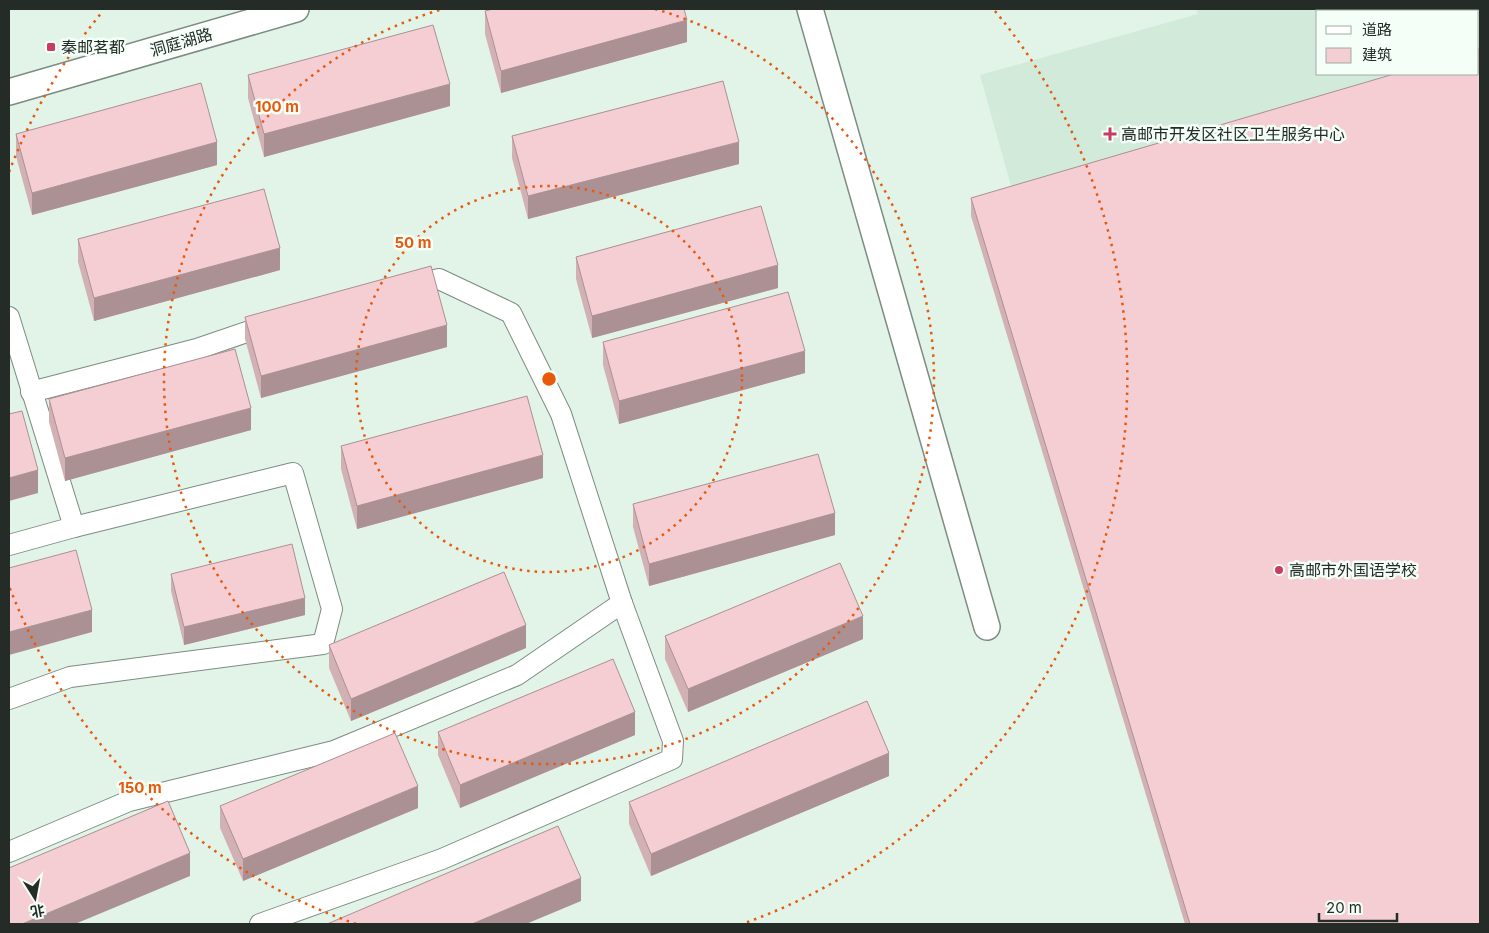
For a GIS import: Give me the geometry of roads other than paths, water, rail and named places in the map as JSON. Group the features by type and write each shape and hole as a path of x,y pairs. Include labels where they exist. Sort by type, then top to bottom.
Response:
{"street":[{"name":"洞庭湖路","path":"9,92 296,9"},
{"path":"810,9 987,627"},
{"path":"260,924 442,859 672,759 673,741 622,603 561,414 511,313 438,280 391,290"},
{"path":"9,317 74,527"},
{"path":"31,392 197,349 288,318"},
{"path":"9,545 293,473 332,609 323,644 70,677 9,699"},
{"path":"9,852 129,801 334,752 517,676 622,603"}],"place":[{"name":"秦邮茗都","path":"51,47"},
{"name":"高邮市开发区社区卫生服务中心","path":"1110,134"},
{"name":"高邮市外国语学校","path":"1279,570"}]}
